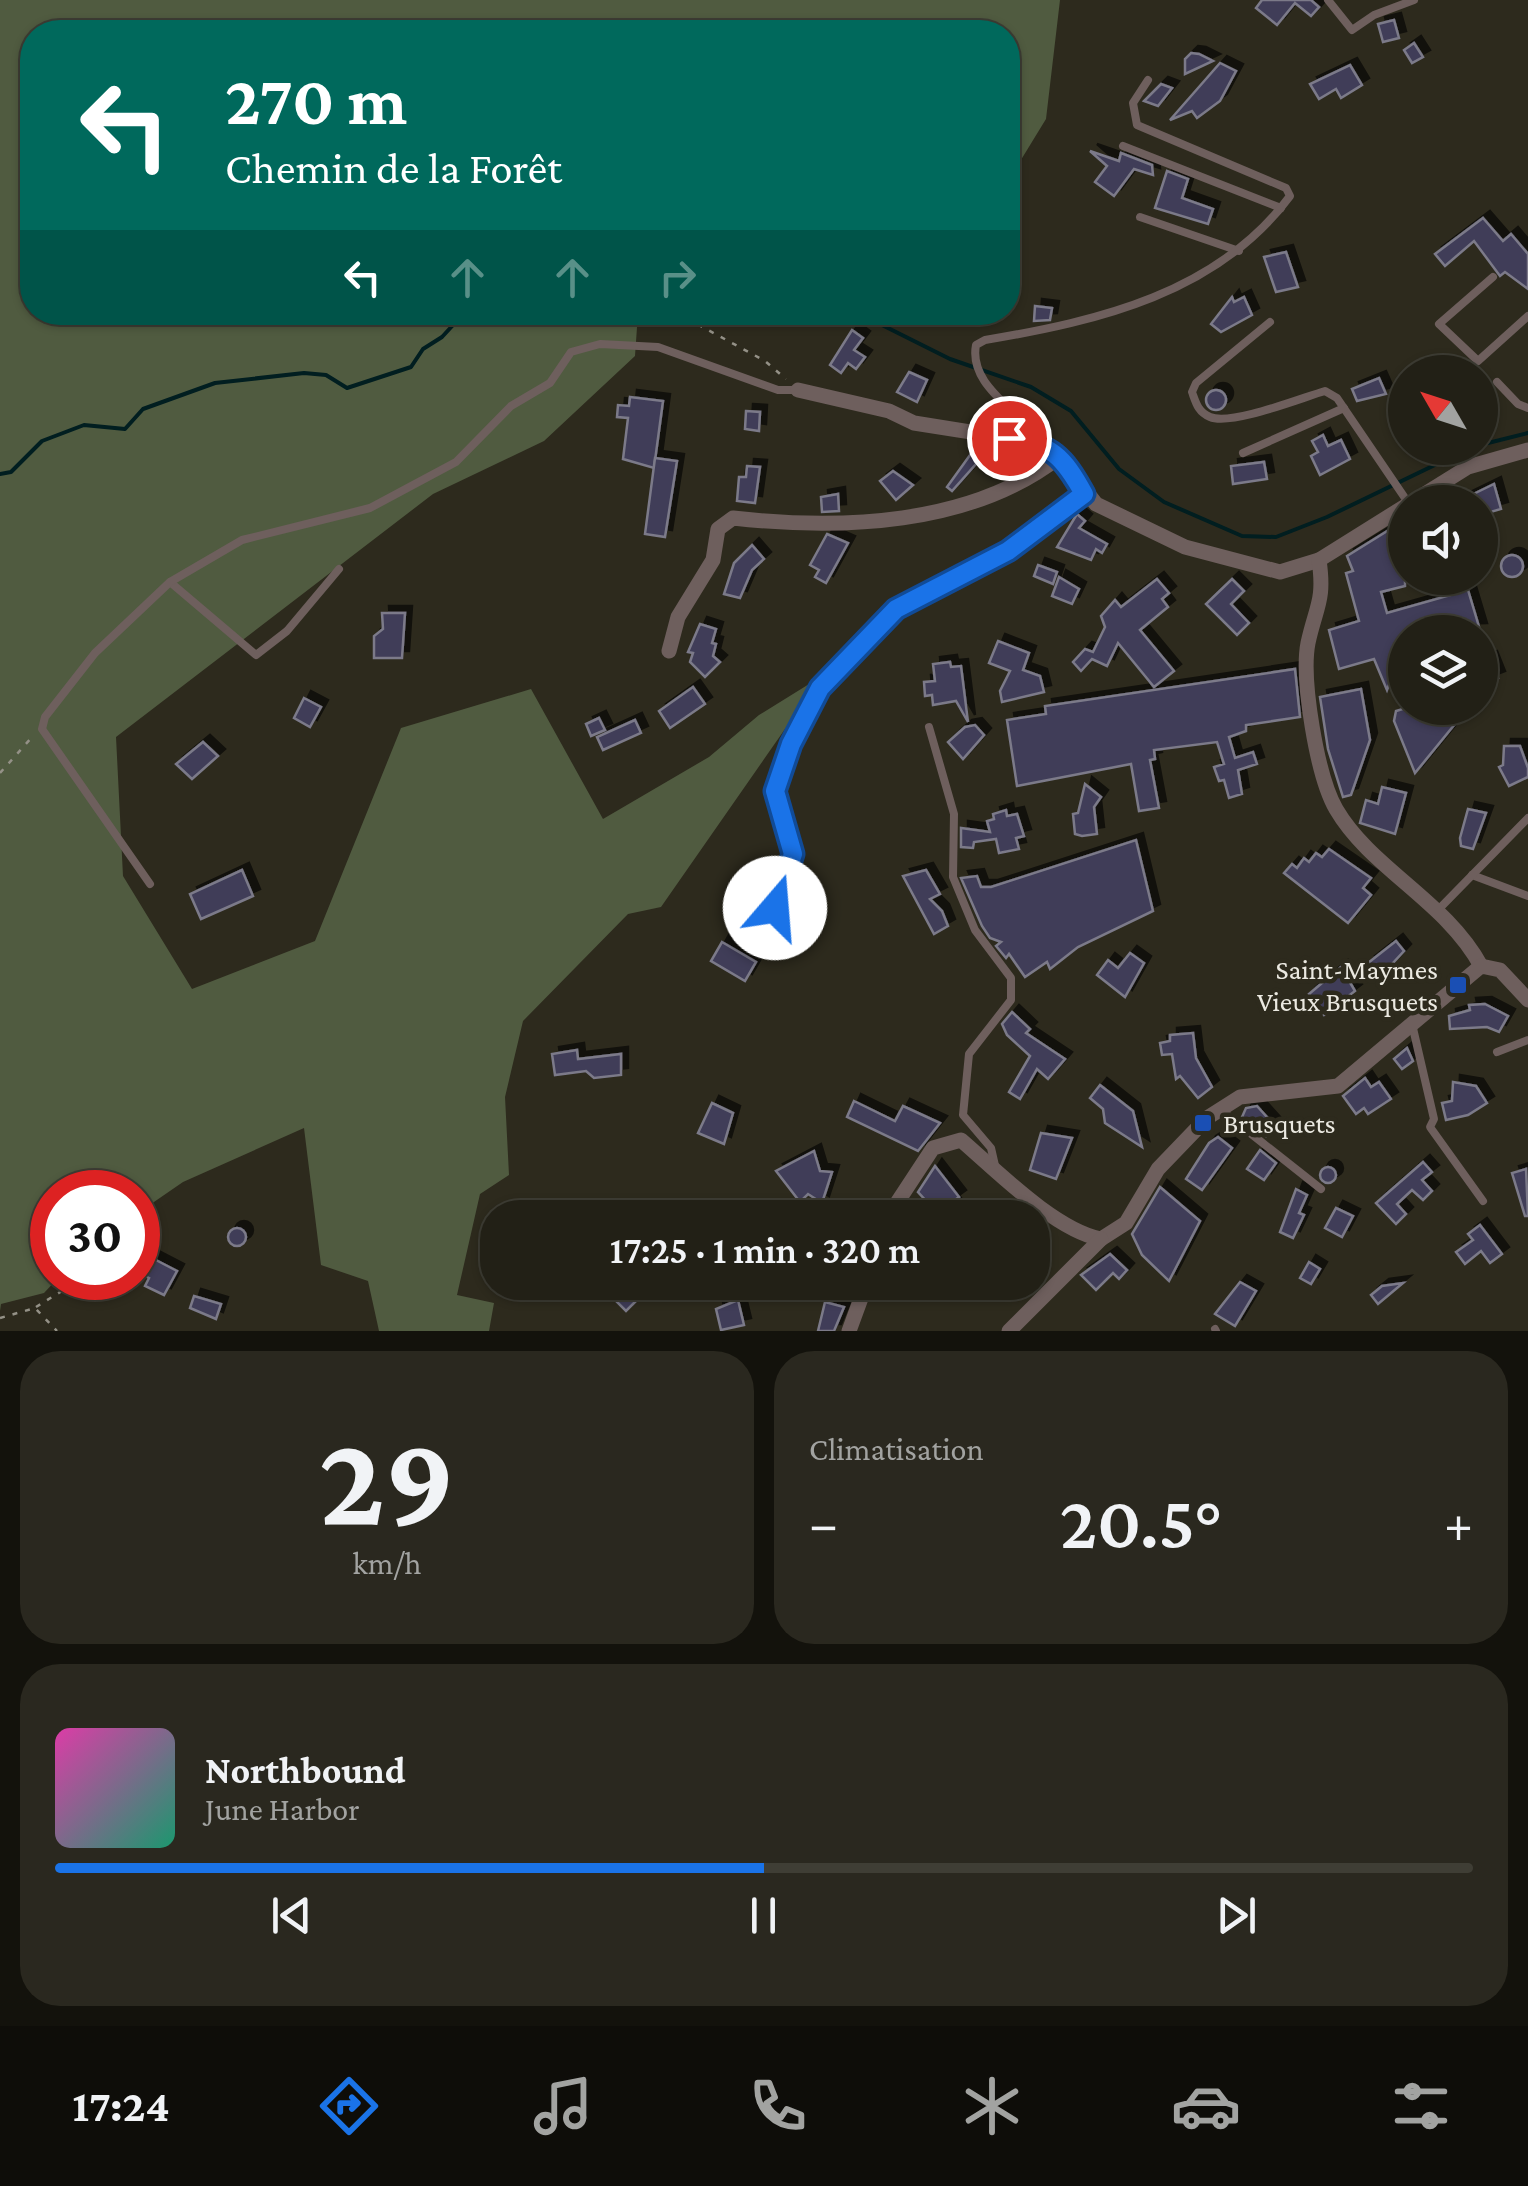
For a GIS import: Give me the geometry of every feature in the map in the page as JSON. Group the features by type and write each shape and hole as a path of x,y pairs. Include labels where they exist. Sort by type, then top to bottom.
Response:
{"street":[{"path":"798,390 889,411 914,423 1040,443 1059,456 1084,494 1148,531 1249,566 1280,572 1319,560 1388,507"},
{"path":"1427,485 1468,467 1528,450"},
{"path":"669,651 678,616 713,560 718,529 724,522 733,518 845,526 891,520 1000,492 1059,456"},
{"path":"775,908 793,854 775,791 791,744 820,688 896,609 1008,551 1084,494"},
{"path":"1319,560 1322,605 1308,643 1307,664 1313,724 1333,805 1348,827 1438,910 1471,947 1481,966"},
{"path":"1481,966 1500,970 1528,1000"},
{"path":"1010,1331 1101,1239 1126,1222 1158,1168 1221,1110 1240,1097 1338,1086 1481,966"},
{"path":"899,1200 933,1148 946,1141 960,1140 1051,1214 1088,1237 1101,1239"},
{"path":"848,1331 860,1300"}],"lane":[{"path":"1328,0 1352,30 1374,15 1414,0"},
{"path":"1040,443 981,377 974,356 976,345 985,340 1062,328 1135,304 1207,272 1254,241 1290,196 1286,188 1138,124 1132,103 1148,80"},
{"path":"1123,146 1281,208"},
{"path":"1140,217 1240,250"},
{"path":"1493,277 1439,324 1478,361 1528,316"},
{"path":"1270,322 1196,382 1192,392 1198,408 1209,417 1226,420 1325,391 1344,408 1397,485"},
{"path":"150,884 42,729 46,717 95,653 170,582 242,540 370,508 456,462 511,406 550,383 571,352 600,344 658,347 778,390 798,390"},
{"path":"1498,383 1518,404 1528,408"},
{"path":"1244,452 1344,408"},
{"path":"170,582 256,655 287,631 339,569"},
{"path":"929,727 954,814 953,877 974,930 998,958 1013,990 1011,1000 970,1054 962,1115 991,1148 998,1160 996,1170"},
{"path":"1438,910 1528,818"},
{"path":"1472,875 1528,896"},
{"path":"1412,1024 1434,1119 1430,1127 1483,1201"},
{"path":"1497,1052 1528,1040"},
{"path":"1221,1110 1321,1190"}],"path":[{"path":"699,325 765,361 798,390"},
{"path":"0,773 42,729"},
{"path":"0,1318 48,1300"},
{"path":"35,1308 57,1331"}],"green space":[{"path":"0,0 1060,0 1046,119 1020,161 1020,20 20,20 20,325 637,325 635,356 544,441 433,494 116,737 123,876 192,989 315,941 401,728 531,689 603,819 709,757 759,715 822,676 661,907 628,914 523,1021 505,1097 509,1175 480,1194 457,1295 494,1303 489,1331 379,1331 368,1281 321,1265 304,1128 183,1182 160,1198 160,1170 30,1170 30,1297 1,1304 0,1311"}],"building":[{"path":"1262,0 1311,0 1319,7 1311,16 1295,3 1277,25 1256,8"},
{"path":"1394,20 1399,38 1383,42 1378,24"},
{"path":"1414,43 1423,57 1412,63 1404,50"},
{"path":"1191,53 1213,61 1185,74 1185,59"},
{"path":"1220,63 1236,71 1220,101 1197,118 1192,111 1170,120"},
{"path":"1350,65 1362,85 1341,98 1336,89 1319,99 1310,84"},
{"path":"1161,84 1172,88 1158,106 1144,101"},
{"path":"1090,151 1119,161 1121,153 1152,165 1153,175 1134,169 1114,196 1095,182 1107,166"},
{"path":"1167,171 1188,179 1182,198 1213,209 1208,224 1155,208"},
{"path":"1483,218 1503,241 1511,234 1528,254 1528,289 1505,272 1500,276 1474,241 1445,266 1435,254"},
{"path":"1286,252 1298,287 1276,292 1264,257"},
{"path":"1232,297 1234,302 1244,297 1252,315 1221,332 1211,324"},
{"path":"1035,306 1052,308 1050,320 1034,321"},
{"path":"852,330 863,338 854,350 865,357 856,369 848,363 841,373 830,365"},
{"path":"909,372 927,380 917,402 897,392"},
{"path":"1379,378 1386,394 1357,401 1352,389"},
{"path":"1216,390 1226,400 1216,410 1206,400"},
{"path":"630,397 663,401 654,468 623,459 628,418 617,417 618,405 629,406"},
{"path":"746,411 760,412 759,431 745,429"},
{"path":"1323,435 1328,446 1341,440 1350,459 1320,475 1311,456 1318,452 1312,441"},
{"path":"978,444 991,447 952,491 947,487"},
{"path":"655,458 677,461 665,537 645,534"},
{"path":"1264,462 1267,479 1233,484 1231,466"},
{"path":"747,466 760,467 755,503 737,501 739,477 746,477"},
{"path":"893,471 913,485 896,500 880,481"},
{"path":"838,494 839,511 822,512 821,497"},
{"path":"1077,514 1085,521 1079,528 1107,544 1102,553 1096,549 1091,560 1057,547"},
{"path":"1388,531 1388,590 1381,592 1387,613 1450,595 1470,595 1476,615 1388,615 1387,690 1374,659 1339,669 1329,630 1359,621 1346,573 1353,571 1347,556"},
{"path":"827,534 848,543 826,583 815,577 819,570 810,565"},
{"path":"752,545 764,559 752,570 740,598 724,594 734,563"},
{"path":"1512,555 1520,558 1520,574 1512,577 1504,574 1501,566 1504,558"},
{"path":"1038,565 1057,572 1053,584 1034,576"},
{"path":"1059,577 1079,589 1072,604 1052,596"},
{"path":"1157,579 1169,593 1162,599 1168,607 1140,630 1174,671 1154,687 1118,643 1107,666 1092,659 1081,671 1073,662 1085,649 1093,652 1105,627 1101,616 1115,600 1121,607"},
{"path":"1232,579 1244,591 1231,604 1249,623 1237,635 1206,604"},
{"path":"382,613 405,613 402,658 374,658 374,636 383,629"},
{"path":"700,624 716,629 713,656 720,662 705,677 690,662 693,653 688,652"},
{"path":"998,641 1029,653 1023,670 1040,676 1044,692 1002,702 1000,691 1010,671 989,663"},
{"path":"950,662 951,667 961,666 968,722 956,701 933,705 932,695 925,696 924,682 935,681 933,664"},
{"path":"1295,669 1300,717 1246,725 1246,731 1229,737 1235,758 1253,752 1257,764 1238,770 1242,794 1229,798 1224,780 1219,781 1214,767 1224,764 1217,742 1154,750 1155,759 1150,760 1159,808 1139,811 1131,764 1017,786 1007,720 1046,714 1045,706"},
{"path":"693,687 705,704 670,728 659,711"},
{"path":"1361,689 1370,740 1351,795 1343,797 1328,749 1320,697"},
{"path":"304,698 321,707 310,727 294,718"},
{"path":"599,718 605,730 591,736 586,724"},
{"path":"635,720 641,733 603,750 597,737"},
{"path":"975,725 984,735 963,759 948,742 965,727"},
{"path":"1396,725 1454,725 1415,773"},
{"path":"203,742 218,756 192,779 176,764"},
{"path":"1504,746 1520,746 1528,768 1528,777 1509,786 1499,767 1503,765"},
{"path":"1085,784 1101,797 1094,807 1097,834 1082,836 1075,834 1073,814 1078,813"},
{"path":"1382,787 1406,793 1395,834 1360,823 1366,800 1378,804"},
{"path":"1468,809 1486,813 1473,849 1461,846 1460,838"},
{"path":"1006,810 1007,816 1017,814 1024,836 1016,838 1019,849 999,853 996,839 974,842 973,848 961,847 961,828 990,832 987,821 994,819 993,814"},
{"path":"1136,840 1153,911 1078,947 1050,969 1047,962 1025,977 1009,954 1006,958 996,946 1001,942 990,938 982,926 961,878 977,876 981,887 991,887"},
{"path":"1329,849 1371,878 1363,888 1371,895 1348,923 1284,873 1292,864 1297,868 1304,858 1309,862 1316,853 1322,857"},
{"path":"242,870 253,896 201,919 190,894"},
{"path":"926,870 940,894 930,899 942,911 948,926 934,934 903,876"},
{"path":"1396,941 1404,951 1379,978 1368,963"},
{"path":"722,942 756,962 745,981 711,961"},
{"path":"1130,953 1144,963 1125,997 1097,975 1108,960 1118,968"},
{"path":"1341,967 1355,991 1324,1015 1309,994"},
{"path":"1485,1004 1508,1016 1499,1032 1487,1027 1450,1029 1449,1016 1470,1010 1469,1005"},
{"path":"1012,1012 1030,1029 1026,1033 1065,1059 1048,1079 1037,1069 1020,1099 1009,1092 1030,1056 1007,1035 1002,1024"},
{"path":"1193,1033 1196,1058 1212,1087 1198,1098 1180,1076 1176,1079 1172,1054 1162,1055 1160,1043 1170,1041 1170,1035"},
{"path":"1407,1048 1413,1061 1402,1069 1394,1059"},
{"path":"577,1050 578,1059 621,1054 621,1075 594,1078 586,1071 555,1075 552,1054"},
{"path":"1365,1078 1371,1087 1379,1082 1391,1099 1368,1114 1364,1108 1356,1114 1343,1096"},
{"path":"1453,1082 1476,1086 1487,1103 1468,1115 1446,1120 1442,1103 1452,1101"},
{"path":"1100,1085 1133,1111 1142,1147 1105,1123 1103,1109 1090,1098"},
{"path":"854,1101 895,1121 903,1106 940,1123 918,1151 847,1117"},
{"path":"712,1103 733,1113 724,1144 698,1133"},
{"path":"1257,1106 1275,1126 1266,1136 1242,1117 1246,1108"},
{"path":"1041,1133 1072,1138 1056,1179 1030,1170"},
{"path":"1218,1137 1232,1148 1202,1190 1186,1179 1209,1143"},
{"path":"1260,1150 1276,1163 1264,1180 1247,1169"},
{"path":"814,1151 820,1171 832,1172 823,1200 808,1194 798,1200 776,1171"},
{"path":"1423,1162 1432,1172 1422,1180 1432,1191 1423,1200 1412,1190 1397,1204 1406,1214 1396,1224 1376,1203"},
{"path":"935,1166 959,1197 925,1200 918,1192"},
{"path":"1328,1167 1336,1175 1328,1183 1320,1175"},
{"path":"1526,1169 1528,1216 1512,1173"},
{"path":"1160,1187 1200,1221 1169,1281 1142,1255 1132,1234"},
{"path":"1296,1189 1307,1195 1299,1213 1304,1215 1293,1238 1280,1232"},
{"path":"1336,1208 1353,1216 1342,1237 1325,1228"},
{"path":"1480,1225 1502,1254 1490,1263 1481,1251 1465,1264 1456,1252 1473,1240 1468,1234"},
{"path":"237,1228 244,1230 244,1244 237,1246 230,1244 228,1237 230,1230"},
{"path":"1110,1254 1127,1270 1119,1279 1113,1273 1096,1290 1081,1275"},
{"path":"160,1262 177,1271 164,1295 160,1293"},
{"path":"1309,1262 1320,1269 1311,1284 1300,1278"},
{"path":"1240,1282 1256,1291 1235,1326 1215,1314"},
{"path":"1403,1283 1378,1304 1371,1295 1382,1286"},
{"path":"194,1296 221,1304 216,1319 190,1308"},
{"path":"619,1300 637,1300 626,1311"},
{"path":"738,1300 744,1325 721,1330 716,1309"},
{"path":"825,1302 844,1307 834,1331 818,1331"}],"waterway":[{"path":"0,474 11,472 42,441 84,425 125,429 143,409 215,383 304,373 326,375 347,388 411,367 423,349 453,325"},
{"path":"882,325 950,359 1031,387 1071,411 1119,469 1164,502 1242,536 1276,537 1435,465"},
{"path":"1498,440 1528,433"}],"place":[{"name":"Saint-Maymes Vieux Brusquets","path":"1458,985"},
{"name":"Brusquets","path":"1203,1123"}],"route":[{"path":"775,908 793,854 775,791 791,744 820,688 896,609 1008,551 1084,494 1059,456 1040,443 1009,438"}]}
